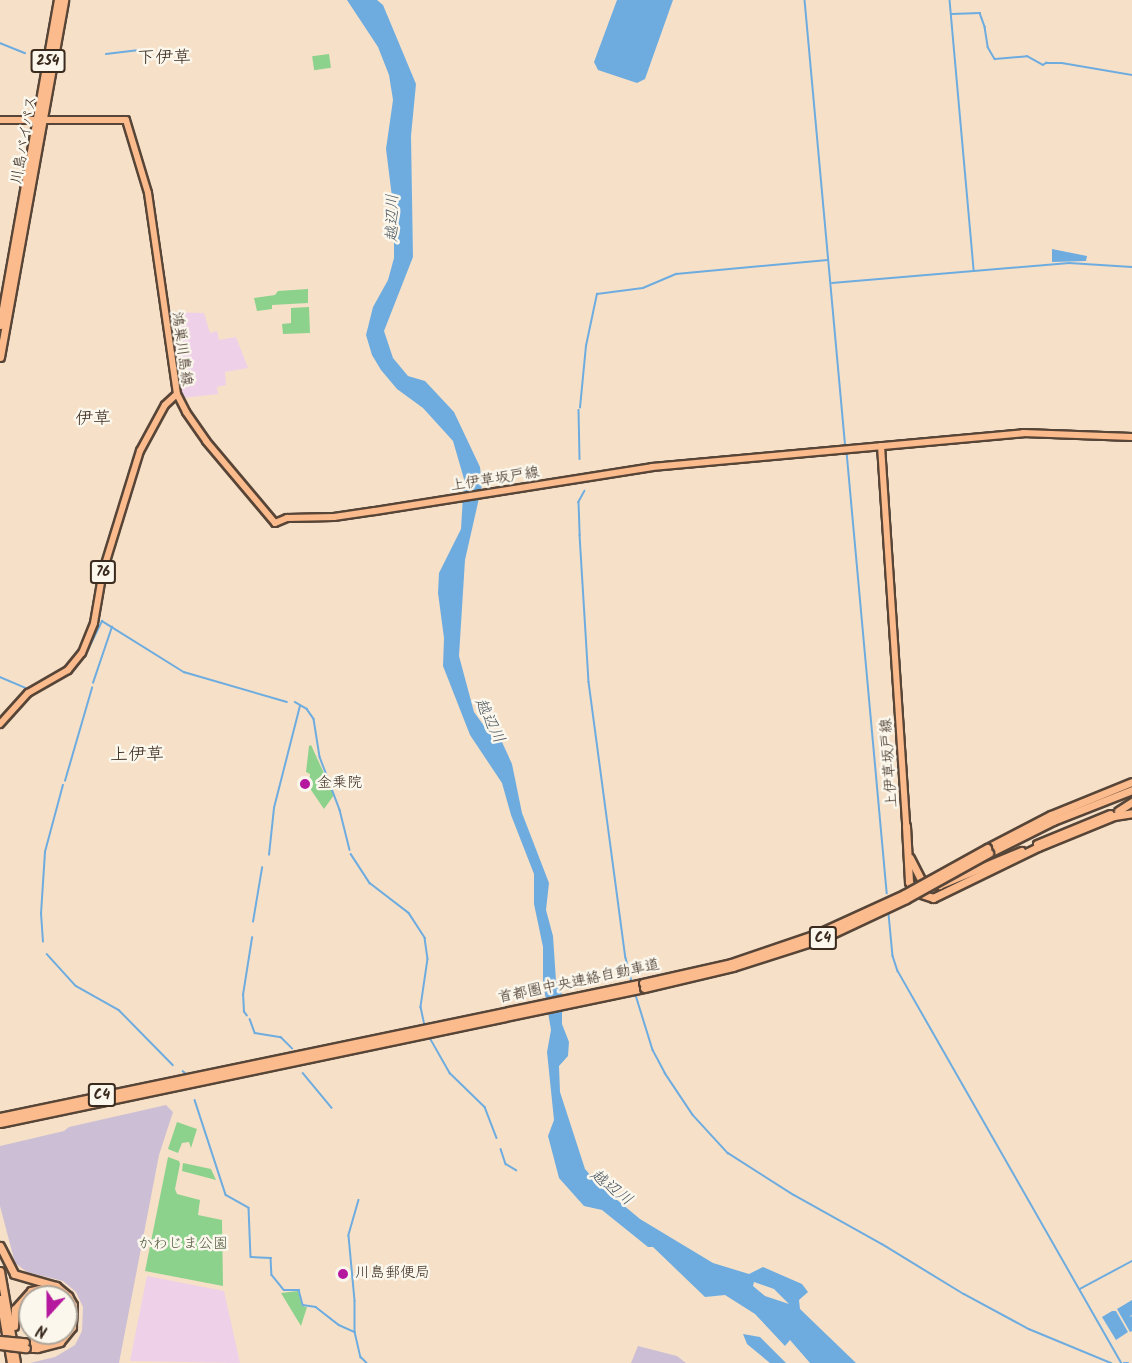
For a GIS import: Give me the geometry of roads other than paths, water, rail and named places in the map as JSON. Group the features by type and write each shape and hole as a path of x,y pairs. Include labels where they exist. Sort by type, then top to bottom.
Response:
{"highway":[{"name":"川島バイパス","path":"0,357 58,0"},
{"name":"川島バイパス","path":"0,325 64,0"},
{"path":"1116,788 1132,777"},
{"name":"首都圏中央連絡自動車道","path":"0,1115 36,1113 673,982 743,965 792,950 850,926 915,894 1051,815 1132,782"},
{"name":"首都圏中央連絡自動車道","path":"988,851 1053,821 1132,790"},
{"path":"906,826 910,856 916,874 927,883 939,885 1089,820 1118,811 1132,802"},
{"path":"1118,811 1132,811"},
{"path":"906,826 909,882 920,895 933,898 1038,848 1114,816 1132,811"},
{"path":"0,1124 36,1113"},
{"path":"0,1246 14,1274 52,1285"},
{"path":"0,1271 14,1338"},
{"path":"0,1299 11,1363"},
{"path":"16,1363 14,1338 15,1309 18,1305"},
{"path":"0,1340 18,1344"},
{"path":"0,1345 18,1345"},
{"path":"25,1345 37,1348 48,1345"}],"main road":[{"path":"0,120 39,122"},
{"name":"鴻巣川島線","path":"0,724 28,693 68,670 82,653 94,623 103,571 140,451 165,405 177,394 148,193 126,120 39,122"},
{"name":"上伊草坂戸線","path":"177,394 206,441 275,523 287,518 334,517 652,467 1023,434 1132,437"},
{"name":"上伊草坂戸線","path":"881,446 906,826"}],"water":[{"path":"347,0 377,0 383,5 416,84 411,136 413,257 384,331 393,358 408,376 425,381 454,412 480,467 482,485 465,560 459,656 474,712 495,741 502,742 512,764 522,813 549,883 546,910 553,936 556,981 562,994 562,1024 569,1042 568,1056 559,1066 560,1092 585,1169 598,1184 640,1219 713,1263 749,1274 763,1267 802,1284 808,1292 799,1300 800,1309 856,1363 810,1363 790,1340 785,1346 755,1314 725,1295 705,1297 653,1247 648,1247 602,1210 584,1206 559,1178 548,1136 554,1120 547,1052 551,1030 543,982 543,947 534,904 534,874 511,815 502,783 470,735 443,666 444,638 438,593 439,573 461,529 464,479 453,441 423,408 397,389 381,370 372,355 366,335 373,307 388,280 394,258 394,213 386,149 393,100 389,75 378,47","holes":["754,1282 774,1289 789,1304 765,1296 753,1286"]},
{"path":"617,0 673,0 645,79 637,83 598,70 594,62"},
{"path":"1052,249 1087,256 1086,261 1052,262"},
{"path":"1132,1300 1132,1315 1129,1317 1132,1316 1132,1331 1130,1332 1117,1309"},
{"path":"1116,1311 1128,1332 1116,1340 1102,1317"},
{"path":"743,1334 760,1337 786,1363 770,1363 747,1344"}],"waterway":[{"path":"805,0 846,447"},
{"path":"950,0 974,271"},
{"path":"952,14 980,13 988,47 995,59 1027,56 1043,65 1062,63 1132,75"},
{"path":"0,43 25,53"},
{"path":"106,54 137,50"},
{"path":"580,408 586,346 597,294 643,288 676,274 827,260"},
{"path":"832,283 1069,263 1132,267"},
{"path":"579,410 580,459"},
{"path":"847,452 887,893"},
{"path":"585,491 579,502 589,682 626,958 632,982"},
{"path":"74,670 88,650 102,621 184,672 287,702"},
{"path":"93,683 112,627"},
{"path":"0,677 28,689 64,668"},
{"path":"65,781 92,688"},
{"path":"295,702 307,709 314,719 320,757 340,810 350,850"},
{"path":"269,855 274,808 300,706"},
{"path":"43,942 41,914 45,852 63,785"},
{"path":"351,854 370,883 409,913 425,938 428,959 421,1007 425,1026"},
{"path":"253,922 262,868"},
{"path":"889,914 893,956 898,971 1122,1363"},
{"path":"247,1016 244,1012 243,995 252,938"},
{"path":"47,954 76,986 119,1010 173,1065"},
{"path":"635,992 653,1050 665,1073 693,1115 728,1153 794,1195 882,1244 964,1294 1029,1329 1111,1363"},
{"path":"250,1019 255,1033 281,1037 292,1048"},
{"path":"429,1036 450,1073 485,1107 497,1138"},
{"path":"183,1071 189,1076"},
{"path":"303,1073 332,1108"},
{"path":"195,1100 226,1195 249,1208 251,1257 271,1258 272,1275 284,1290 299,1290 303,1305 316,1307 339,1325 355,1332"},
{"path":"501,1149 506,1164 516,1170"},
{"path":"359,1200 349,1236 355,1301 355,1332 361,1357 367,1363"},
{"path":"1080,1289 1132,1261"}],"place":[{"name":"金乗院","path":"305,784"},
{"name":"川島郵便局","path":"343,1274"}],"district":[{"name":"下伊草","path":"164,59"},
{"name":"伊草","path":"93,420"},
{"name":"上伊草","path":"137,756"}],"water label":[{"name":"越辺川","path":"393,218"},
{"name":"越辺川","path":"489,721"},
{"name":"越辺川","path":"611,1188"}],"park label":[{"name":"かわじま公園","path":"183,1245"}]}
